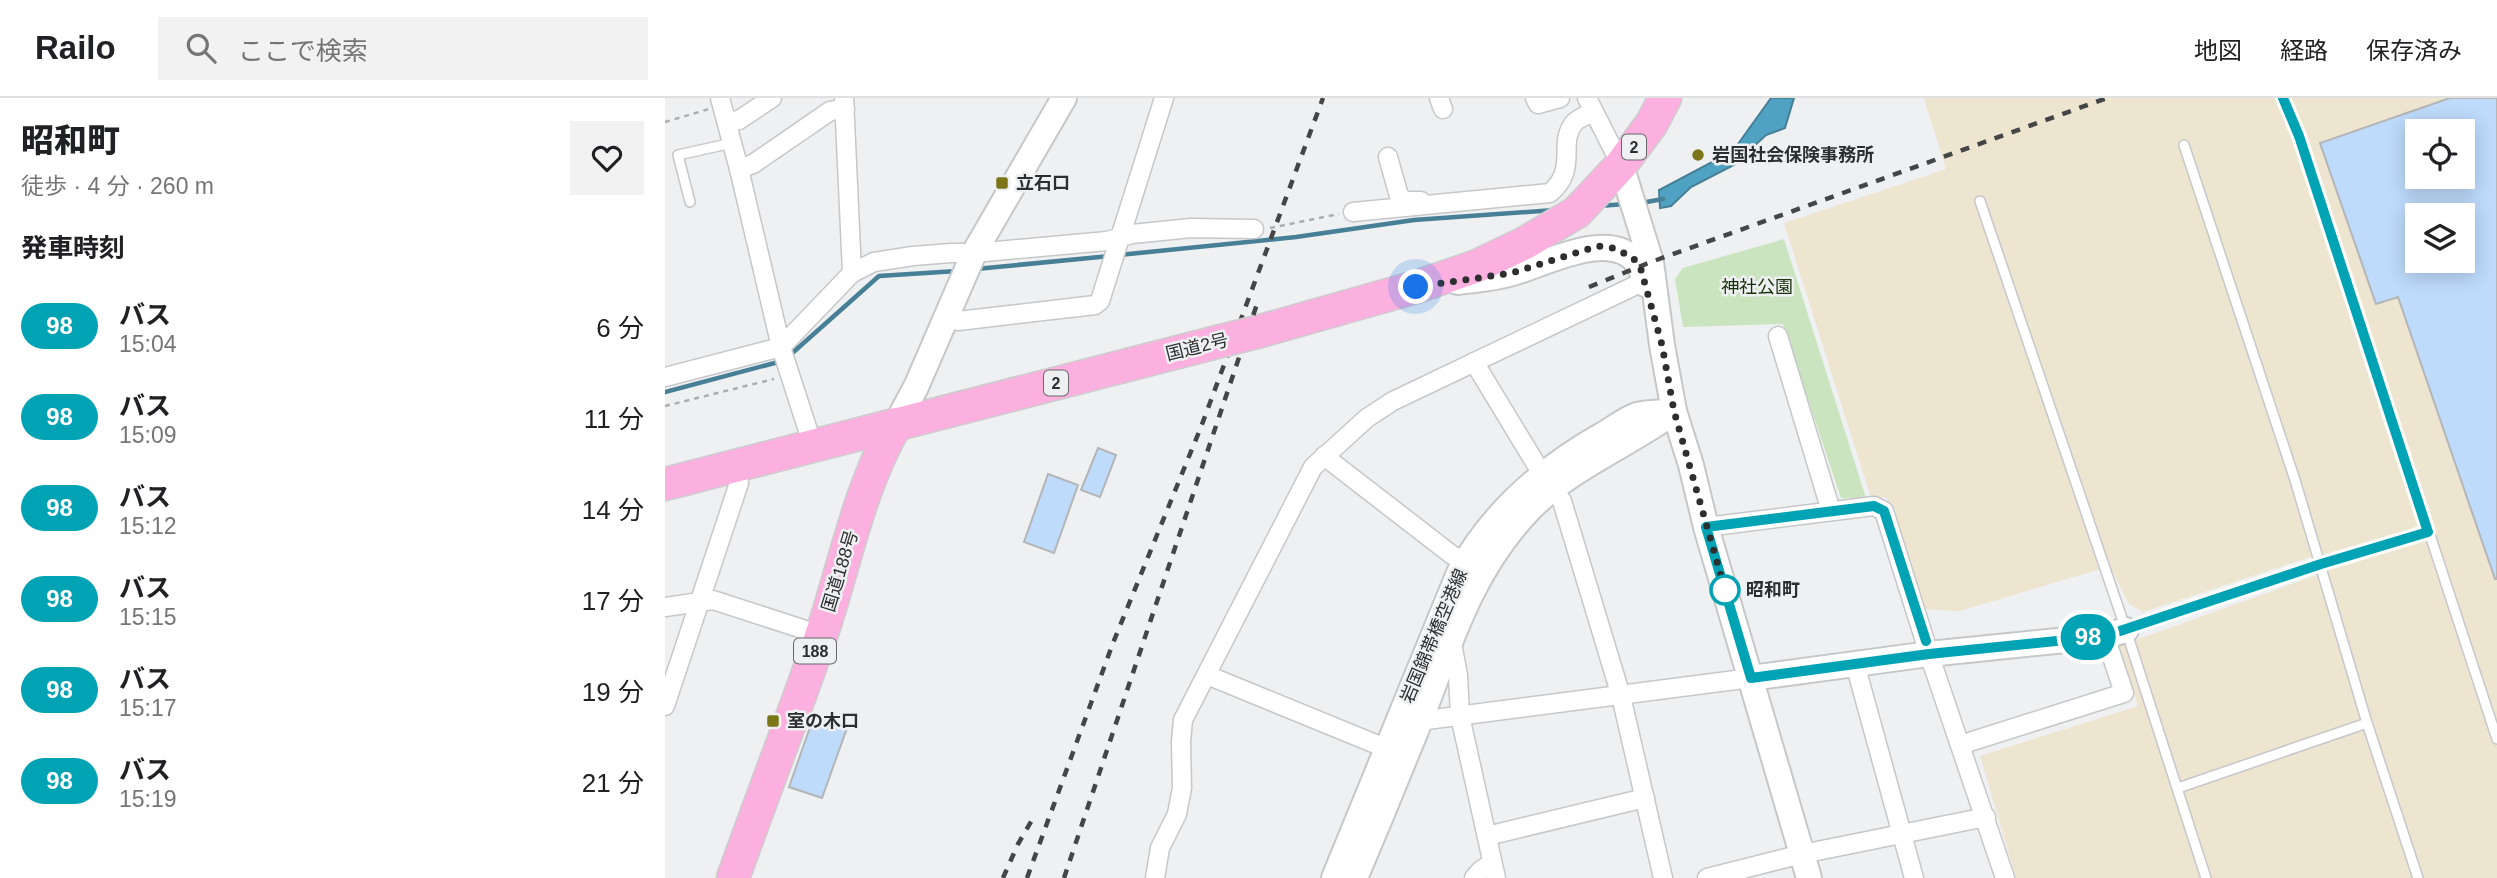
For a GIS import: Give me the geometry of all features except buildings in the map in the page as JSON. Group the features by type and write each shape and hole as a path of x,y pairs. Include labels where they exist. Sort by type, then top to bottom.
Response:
{"highway":[{"name":"国道2号","path":"665,484 1257,332 1416,287 1477,266 1559,223 1577,212 1597,191 1626,178 1665,98"},
{"name":"国道188号","path":"733,878 821,635 867,483 896,424"}],"main road":[{"path":"896,424 916,387 968,266 1064,98"},
{"path":"1626,178 1637,218 1674,411 1806,866"},
{"path":"1416,287 1512,273 1598,246 1613,248 1632,257 1649,279"},
{"name":"岩国錦帯橋空港線","path":"1334,878 1396,753 1440,641 1474,566 1529,511 1548,482 1591,464 1642,435 1674,411"},
{"path":"1751,678 2116,633"},
{"name":"岩国錦帯橋空港線","path":"1409,722 1438,673 1440,641"},
{"name":"岩国錦帯橋空港線","path":"1355,878 1396,753"}],"street":[{"path":"723,109 739,120 772,98"},
{"path":"946,317 958,321 1095,305 1100,301 1164,98"},
{"path":"1535,98 1538,104 1560,98"},
{"path":"739,169 753,164 844,104 852,273"},
{"path":"1353,212 1550,193 1566,174 1569,134 1575,121 1590,105 1626,178"},
{"path":"723,109 783,350 813,446"},
{"path":"1388,157 1399,197 1405,201 1435,201 1437,204"},
{"path":"665,377 783,350 852,273 874,262 951,253 968,266 1115,251 1149,232 1191,228 1254,229"},
{"path":"1155,878 1160,848 1177,814 1182,788 1183,720 1313,467 1367,418 1393,401 1649,279"},
{"path":"1778,336 1831,511"},
{"path":"1474,362 1562,501 1621,696 1663,878"},
{"path":"1324,456 1452,555 1474,566"},
{"path":"665,705 739,483 737,466"},
{"path":"1706,527 1874,506 1884,511 2005,878"},
{"path":"665,607 713,600 821,635"},
{"path":"1961,745 2124,693 2116,633"},
{"path":"1440,641 1458,675 1461,716 1494,870 1481,870 1474,878"},
{"path":"1855,664 1914,878"},
{"path":"1438,673 1461,716"},
{"path":"1207,675 1396,753"},
{"path":"1409,722 1751,678"},
{"path":"1486,836 1645,798"},
{"path":"1707,878 1806,866 1902,834 1986,817"}],"lane":[{"path":"2283,98 2299,136 2497,739"},
{"path":"690,202 678,155 732,144"},
{"path":"2184,145 2321,564 2367,723 2418,878"},
{"path":"1980,201 2116,633 2178,788 2207,878"},
{"path":"2116,633 2321,564 2428,532"},
{"path":"2178,788 2367,723"}],"path":[{"path":"665,122 723,109"},
{"path":"1254,229 1283,227 1353,212"},
{"path":"665,406 790,373"}],"shaded area":[{"path":"1924,98 2497,98 2497,878 2016,878 1980,756 2138,706 2119,646 2317,575 2310,557 2143,612 2129,604 2110,566 1960,611 1921,609 1887,497 1871,498 1784,223 1946,169"}],"green space":[{"name":"神社公園","path":"1784,239 1866,498 1841,498 1783,324 1683,327 1675,279 1683,268"}],"water":[{"path":"1771,98 1794,98 1785,128 1766,135 1734,165 1691,187 1671,206 1660,208 1659,190 1733,151"}],"waterway":[{"path":"1641,203 1663,199"},
{"path":"1599,206 1625,204"},
{"path":"1119,255 1296,237 1414,220 1555,210"},
{"path":"976,269 1110,256"},
{"path":"789,356 879,276 957,271"},
{"path":"665,392 782,361"}],"railway":[{"path":"1027,878 1113,643 1201,427 1323,98"},
{"path":"1589,287 1651,262 2107,98"},
{"path":"1064,878 1257,304"},
{"path":"1003,878 1035,815"}],"bus line":[{"name":"98","path":"1926,641 1884,511 1874,506 1706,527 1751,678 1929,654 2105,636 2321,564 2428,532 2299,136 2283,98"}],"place":[{"name":"岩国社会保険事務所","path":"1698,155"},
{"name":"立石口","path":"1002,183"},
{"name":"昭和町","path":"1725,590"},
{"name":"室の木口","path":"773,721"}],"route":[{"path":"1416,287 1512,273 1598,246 1613,248 1632,257 1640,266 1662,345 1674,411 1725,590"}]}
